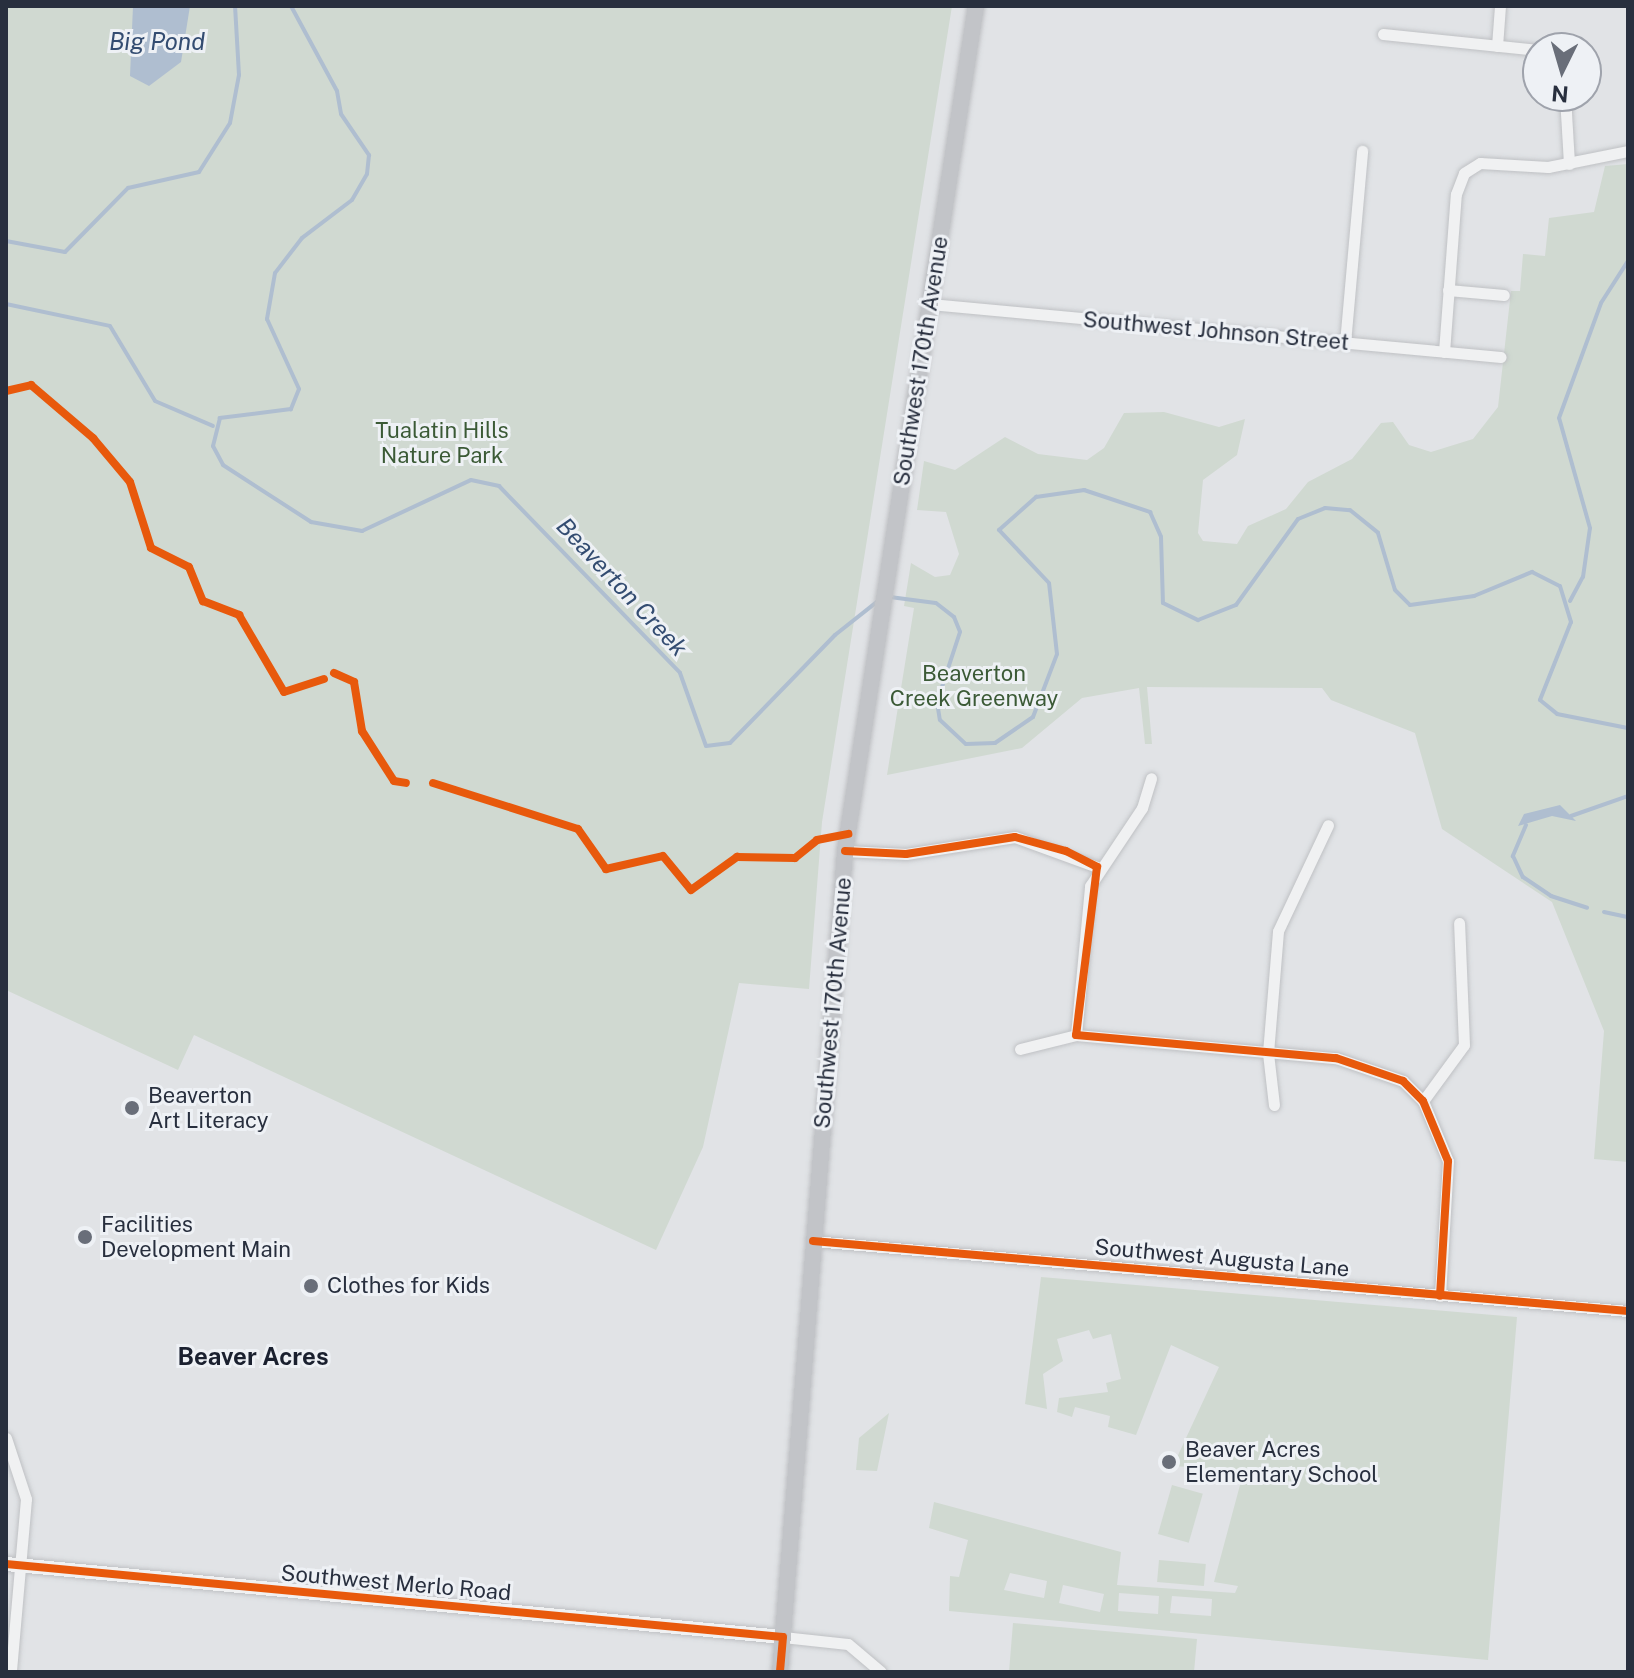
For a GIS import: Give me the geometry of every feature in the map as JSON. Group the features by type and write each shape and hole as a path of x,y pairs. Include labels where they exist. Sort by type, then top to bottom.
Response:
{"main road":[{"name":"Southwest 170th Avenue","path":"780,1672 845,851 976,6"}],"street":[{"path":"1497,46 1500,6"},
{"path":"1383,34 1522,48"},
{"path":"1566,112 1569,164"},
{"path":"1345,343 1362,151"},
{"path":"1444,352 1448,290 1464,173 1480,163 1569,164 1628,151"},
{"path":"1448,290 1504,295"},
{"name":"Southwest Johnson Street","path":"930,304 1501,357"},
{"path":"1076,1035 1097,867 1142,808 1151,778"},
{"path":"1274,1105 1268,1053 1282,912 1328,825"},
{"path":"845,851 906,854 1015,837 1097,867"},
{"path":"1423,1101 1464,1045 1459,923"},
{"path":"1020,1049 1076,1035 1268,1053 1373,1068 1423,1101 1448,1161 1440,1296"},
{"name":"Southwest Augusta Lane","path":"813,1241 1628,1311"},
{"path":"6,1438 26,1499 14,1565 11,1672"},
{"name":"Southwest Merlo Road","path":"14,1565 848,1644 881,1672"}],"green space":[{"name":"Tualatin Hills Nature Park","path":"6,6 952,6 822,822 809,989 739,983 703,1147 656,1250 194,1035 178,1070 6,990"},
{"name":"Beaverton Creek Greenway","path":"1628,164 1628,1162 1594,1159 1604,1031 1552,902 1442,829 1415,733 1331,700 1322,688 1147,687 1152,744 1145,744 1139,688 1082,698 1022,748 887,775 914,608 904,606 911,563 935,577 950,575 959,554 946,512 917,510 924,461 955,470 1005,437 1038,454 1087,460 1104,448 1124,413 1164,412 1219,427 1245,419 1237,455 1203,480 1198,533 1203,541 1237,544 1248,526 1286,509 1308,482 1352,459 1381,423 1393,422 1409,445 1431,452 1473,439 1498,407 1511,291 1520,291 1523,254 1545,256 1549,218 1594,212 1605,166"},
{"path":"1041,1277 1517,1317 1488,1660 949,1611 950,1576 959,1577 968,1540 929,1528 934,1502 1121,1552 1117,1585 1235,1593 1238,1586 1214,1582 1244,1470 1173,1466 1219,1367 1171,1345 1136,1435 1108,1427 1110,1416 1075,1407 1072,1417 1057,1412 1059,1398 1108,1392 1106,1383 1121,1379 1111,1334 1093,1339 1089,1330 1057,1339 1063,1361 1043,1374 1047,1409 1025,1404","holes":["1010,1573 1047,1581 1044,1598 1004,1590","1063,1585 1104,1594 1100,1612 1059,1603","1119,1593 1159,1596 1158,1614 1118,1611","1172,1596 1212,1599 1211,1616 1170,1613"]},
{"path":"889,1413 877,1471 856,1470 859,1438"},
{"path":"1172,1485 1203,1494 1189,1543 1158,1534"},
{"path":"1159,1560 1206,1564 1204,1586 1157,1582"},
{"path":"1013,1623 1197,1639 1194,1672 1009,1672"}],"water":[{"name":"Big Pond","path":"133,6 190,6 181,62 149,86 130,76"},
{"path":"1560,805 1576,821 1552,816 1518,826 1524,814"}],"waterway":[{"path":"6,241 65,252 128,188 199,172 230,123 239,75 235,6"},
{"name":"Beaverton Creek","path":"291,6 337,91 341,114 369,155 367,174 352,200 302,238 275,273 267,319 299,389 291,409 220,418 213,446 223,465 311,522 362,531 471,480 499,486 680,673 706,746 730,743 835,635 878,601"},
{"path":"1570,601 1583,577 1590,528 1559,418 1601,303 1628,261"},
{"path":"6,304 110,326 155,401 213,426"},
{"name":"Beaverton Creek","path":"890,597 936,603 954,617 960,632 937,702 940,720 966,744 995,743 1033,717 1057,654 1049,583 999,530 1036,497 1084,490 1150,512 1161,537 1163,603 1198,620 1236,605 1298,519 1325,508 1350,510 1378,533 1395,590 1410,605 1474,596 1532,572 1560,586 1571,622 1540,700 1557,714 1628,728"},
{"path":"1571,816 1628,796"},
{"name":"Beaverton Creek","path":"1526,825 1513,856 1523,877 1551,896 1587,908"},
{"name":"Beaverton Creek","path":"1604,912 1628,917"}],"cycle path":[{"path":"6,391 31,385 93,438 130,482 151,548 189,567 203,601 239,615 284,692 324,679"},
{"path":"334,673 354,682 362,731 394,781 406,783"},
{"path":"433,783 578,829 606,869 663,856 691,890 737,857 795,858 817,840 848,834"},
{"path":"845,851 906,854 1015,837 1066,851 1097,867 1076,1035 1336,1058 1403,1081 1423,1101 1448,1161 1440,1296"},
{"path":"813,1241 1628,1311"},
{"path":"6,1564 783,1637 780,1672"}],"place":[{"name":"Beaverton Art Literacy","path":"132,1108"},
{"name":"Facilities Development Main","path":"85,1237"},
{"name":"Clothes for Kids","path":"311,1286"},
{"name":"Beaver Acres Elementary School","path":"1169,1462"}],"district":[{"name":"Beaver Acres","path":"253,1357"}]}
